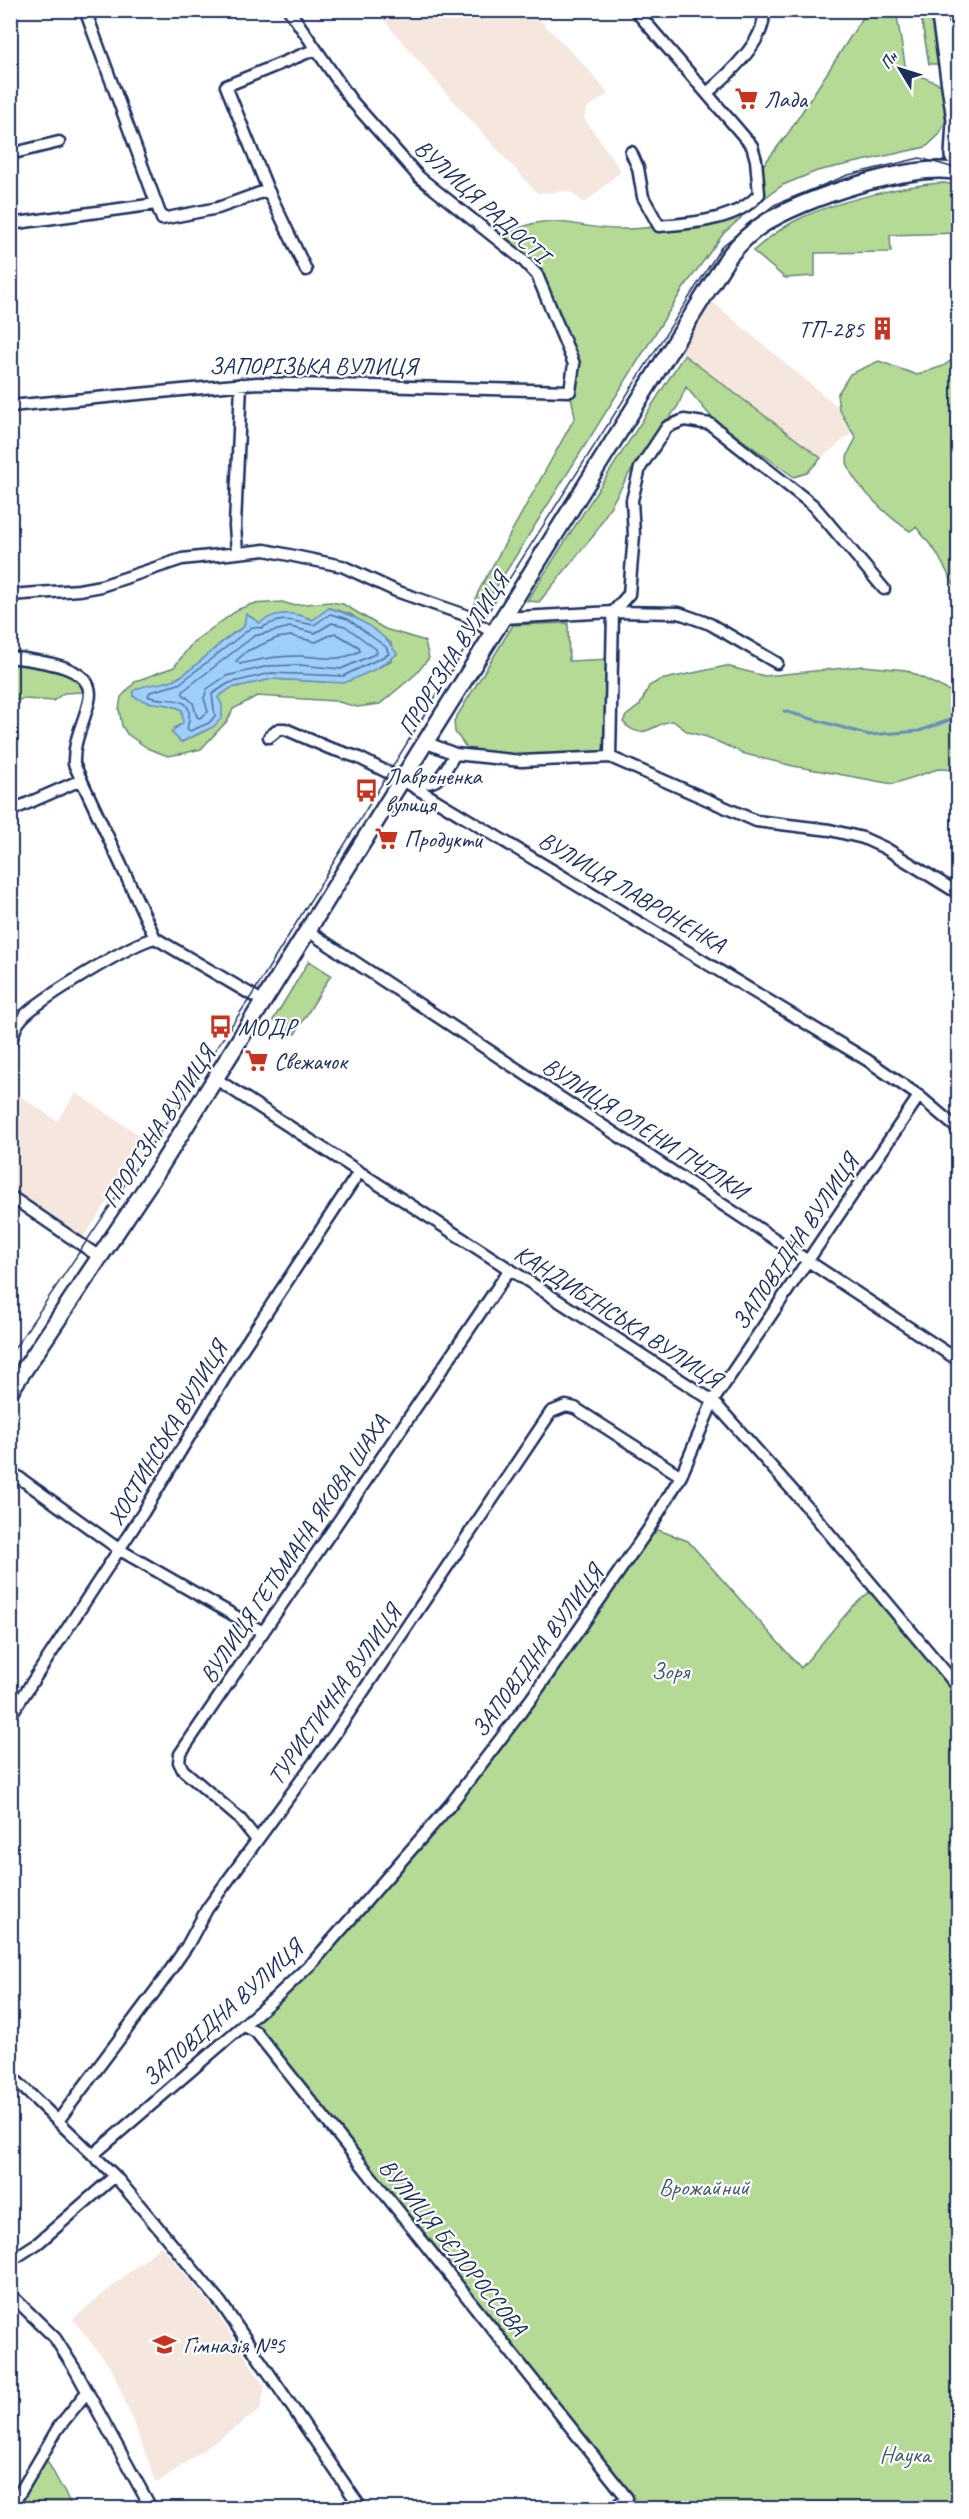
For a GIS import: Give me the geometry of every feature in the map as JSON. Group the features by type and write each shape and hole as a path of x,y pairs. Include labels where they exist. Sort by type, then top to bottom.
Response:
{"main road":[{"path":"939,10 955,120 957,164"},
{"name":"ПРОРІЗНА ВУЛИЦЯ","path":"10,1391 101,1258 216,1078 401,779 674,347 719,271 748,235 772,218 803,203 878,181 957,164"}],"street":[{"path":"85,10 162,219 218,208 268,190"},
{"name":"ВУЛИЦЯ РАДОСТІ","path":"289,10 351,100 418,177 522,259 537,275 574,364 572,381"},
{"path":"631,152 638,168 643,197 659,226 689,224 717,217 751,203 759,194 752,146 635,10"},
{"path":"706,93 729,75 760,32 764,18 763,10"},
{"path":"306,270 268,190 226,86 316,49"},
{"path":"10,154 59,142"},
{"path":"10,224 156,204"},
{"name":"ЗАПОРІЗЬКА ВУЛИЦЯ","path":"10,406 241,384 285,382 570,391 572,381"},
{"path":"237,552 235,526 241,384"},
{"path":"610,757 613,612 629,594 634,535 632,500 640,468 667,427 684,420 710,424 814,506 884,589"},
{"path":"10,595 101,586 182,559 265,550 290,553 342,566 396,591 465,615 493,633"},
{"path":"503,618 659,611 692,617 777,663"},
{"path":"10,657 69,669 80,674 86,681 90,699 73,752 74,764 155,938 264,1002"},
{"name":"ВУЛИЦЯ ЛАВРОНЕНКА","path":"269,737 279,729 285,729 357,757 401,779 705,960 867,1060 919,1096 958,1128"},
{"path":"425,742 455,754 521,761 610,757 756,821 830,830 863,837 958,893"},
{"path":"401,779 430,784 440,779 455,754"},
{"path":"10,811 81,780"},
{"name":"ВУЛИЦЯ ОЛЕНИ ПЧІЛКИ","path":"308,931 958,1360"},
{"path":"10,1046 17,1023 32,1009 88,972 155,938"},
{"name":"КАНДИБІНСЬКА ВУЛИЦЯ","path":"216,1078 713,1401 802,1501 958,1687"},
{"name":"ЗАПОВІДНА ВУЛИЦЯ","path":"93,2154 243,2025 314,1960 450,1805 531,1699 650,1527 681,1476 713,1401 919,1096"},
{"name":"ХОСТИНСЬКА ВУЛИЦЯ","path":"10,1716 120,1550 241,1351 359,1172"},
{"path":"10,1196 101,1258"},
{"name":"ВУЛИЦЯ ГЕТЬМАНА ЯКОВА ШАХА","path":"257,1840 240,1819 183,1770 179,1762 180,1754 510,1269"},
{"name":"ТУРИСТИЧНА ВУЛИЦЯ","path":"58,2121 175,1964 207,1909 334,1735 550,1412 566,1406 575,1408 681,1476"},
{"path":"10,1471 120,1550 263,1632"},
{"name":"ВУЛИЦЯ БЄЛОРОССОВА","path":"243,2025 256,2032 627,2498 613,2508"},
{"path":"10,2075 115,2176 221,2303 336,2475 361,2508"},
{"path":"10,2261 38,2243 115,2176"},
{"path":"10,2294 54,2338 87,2392 151,2508"},
{"path":"11,2508 58,2428 87,2392"}],"shaded area":[{"path":"502,10 505,14 531,11 589,70 608,94 587,108 584,118 621,171 585,203 569,191 537,193 376,11"},
{"path":"704,295 839,408 853,432 821,458 674,347"},
{"path":"10,1089 57,1121 76,1093 148,1141 79,1244 11,1196"},
{"name":"Гімназія №5","path":"161,2246 214,2309 265,2387 260,2410 157,2483 113,2371 73,2319"}],"green space":[{"path":"867,11 896,11 906,70 944,86 947,111 939,135 926,147 817,171 783,185 756,204 758,172 789,132"},
{"path":"920,11 931,11 938,64 929,64"},
{"path":"943,183 958,185 958,233 890,235 891,252 815,253 815,276 785,278 753,251 787,226 830,206 890,191"},
{"path":"739,210 741,218 724,233 683,289 475,621 470,618 478,592 575,417 570,391 574,364 539,279 498,240 532,224 547,222 626,229 683,223"},
{"path":"684,355 821,458 807,473 794,477 713,419 686,387 678,406 629,474 594,535 539,602 527,601"},
{"path":"958,356 958,592 936,552 916,527 910,531 893,518 862,489 854,478 847,460 856,438 839,409 837,395 850,374 879,361 917,375 943,366"},
{"path":"282,602 292,605 331,602 343,604 385,629 422,640 425,642 429,658 416,674 380,704 357,707 335,701 257,696 233,709 228,720 201,749 168,756 149,749 127,734 122,726 119,709 121,697 136,681 174,667 193,642 239,609 252,604","holes":["329,608 350,614 391,643 392,660 376,669 324,682 272,679 231,688 217,697 222,717 213,727 182,742 174,728 183,723 182,710 133,696 171,681 193,668 244,627 246,614 260,623 279,615 300,616 313,620"]},
{"path":"568,623 569,661 611,659 610,757 471,754 455,732 454,721 513,625"},
{"path":"11,662 63,670 80,681 85,689 82,692 64,693 53,701 25,699 11,701"},
{"path":"726,666 765,676 863,666 906,670 958,695 958,770 938,769 893,784 793,766 745,754 707,737 688,732 673,721 643,732 630,728 623,722 626,716 640,705 649,686 660,680"},
{"path":"309,961 331,975 295,1034 273,1020"},
{"name":"Врожайний","path":"650,1527 688,1541 801,1668 852,1607 874,1588 958,1687 958,2508 618,2508 628,2501 256,2032 243,2025 275,1998 450,1805"},
{"path":"43,2453 73,2508 11,2508"}],"water":[{"path":"329,608 348,615 376,631 397,654 376,669 344,683 272,679 231,688 218,697 222,705 222,718 213,727 181,742 171,732 183,723 182,710 170,705 140,700 133,696 133,691 138,688 167,682 187,672 227,638 244,627 246,614 260,623 272,616 286,614 299,615 313,620"}],"waterway":[{"path":"784,711 869,735 919,731 958,717"}],"tram line":[{"path":"10,1355 252,995 479,626 722,246 774,205 848,175 920,158 958,169"}],"place":[{"name":"Лада","path":"746,99"},
{"name":"ТП-285","path":"882,329"},
{"name":"Лавроненка вулиця","path":"367,790"},
{"name":"Продукти","path":"386,839"},
{"name":"МОДР","path":"220,1027"},
{"name":"Свежачок","path":"256,1061"},
{"name":"Гімназія №5","path":"165,2345"}],"park label":[{"name":"Зоря","path":"670,1671"},
{"name":"Наука","path":"905,2454"}]}
